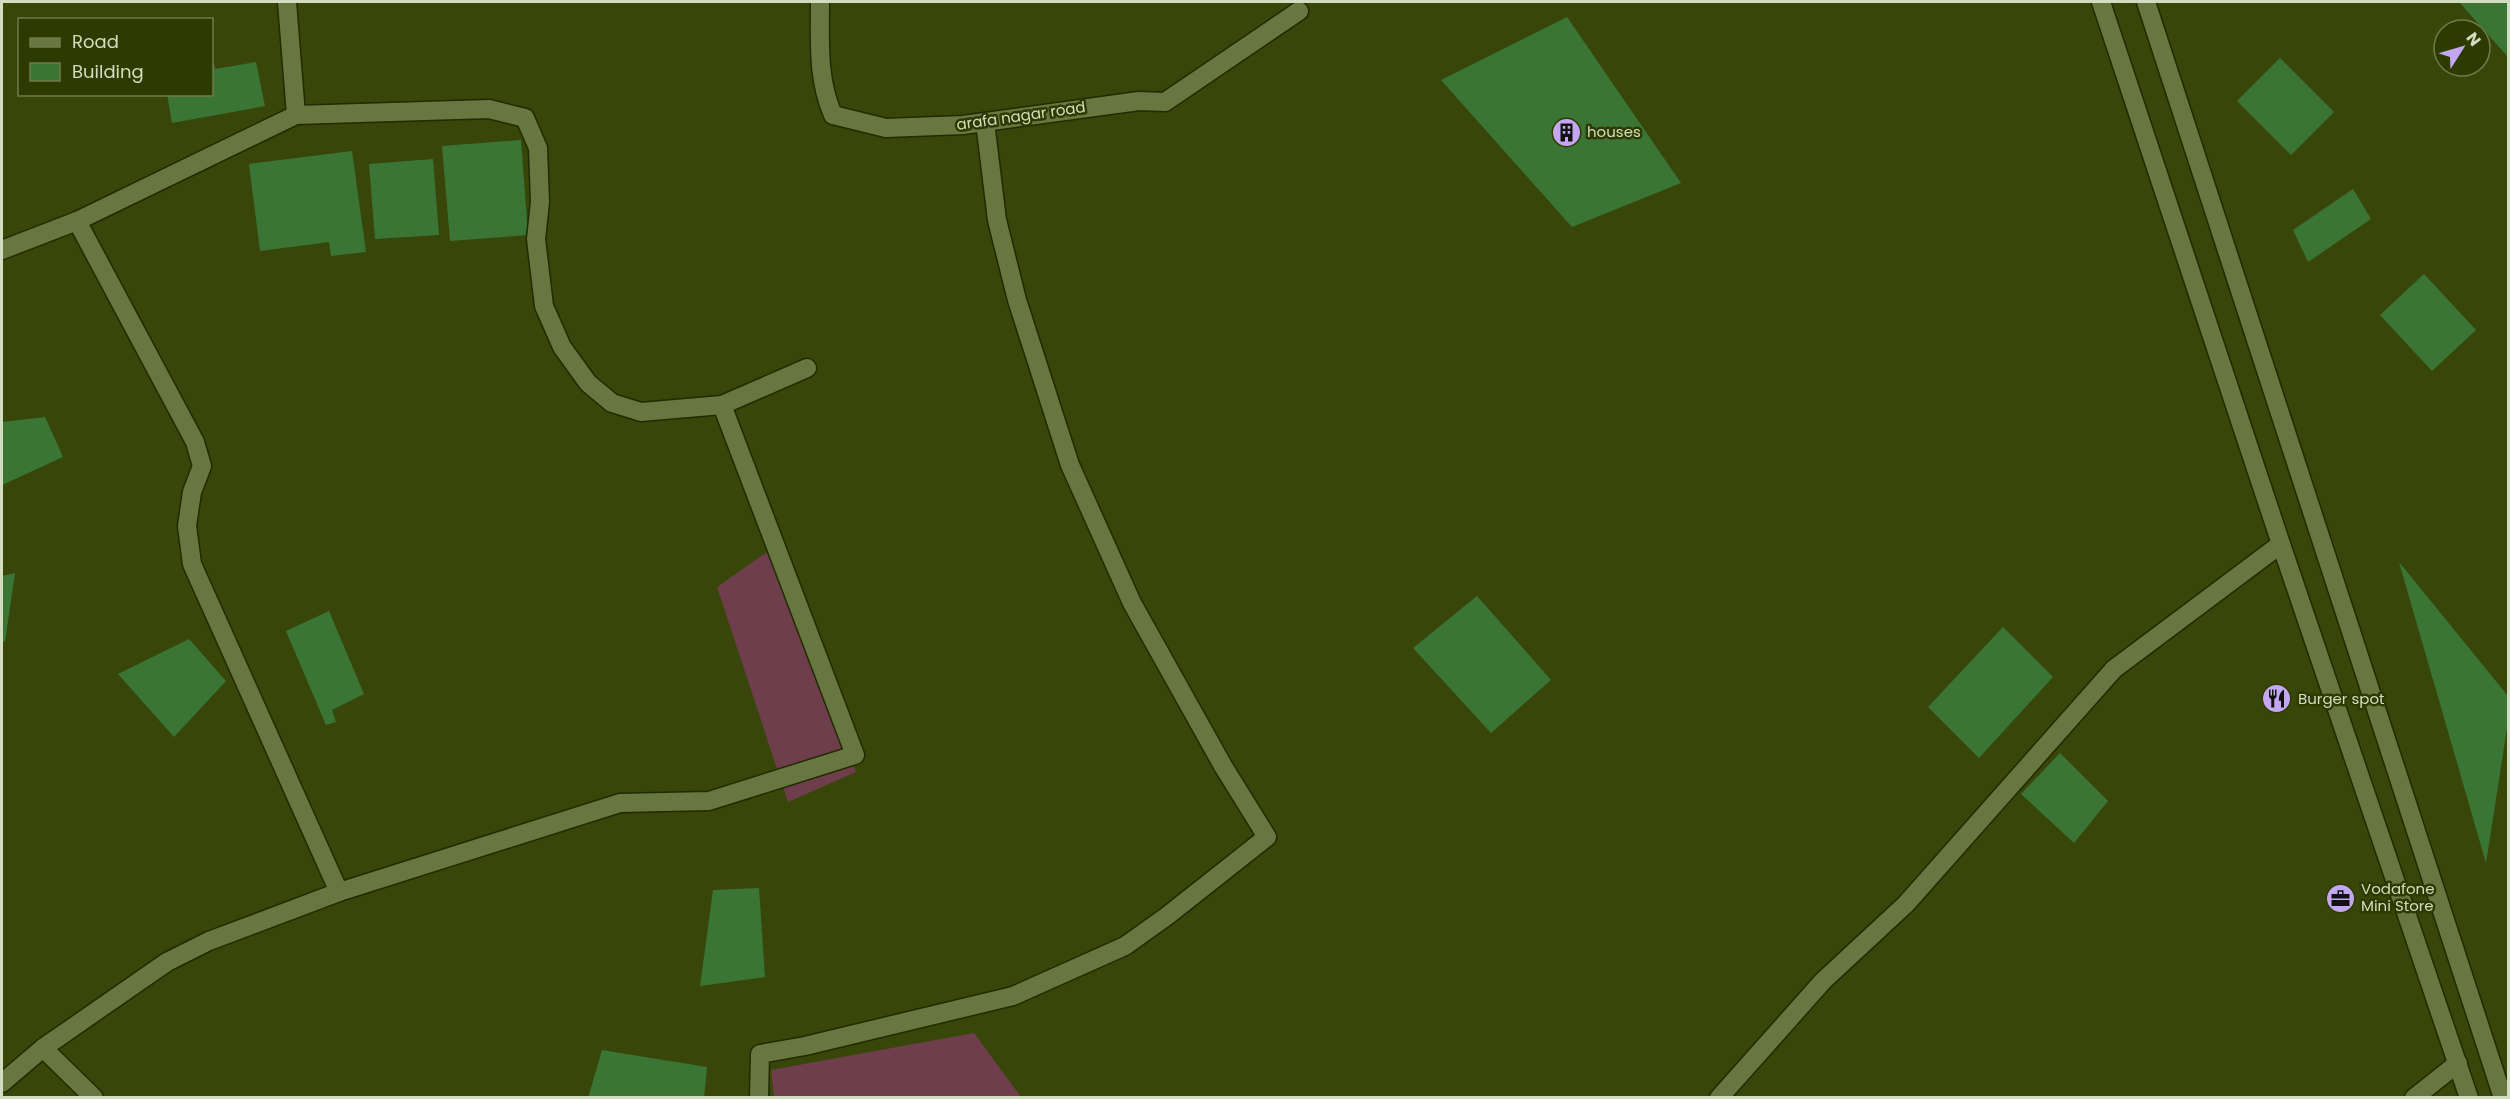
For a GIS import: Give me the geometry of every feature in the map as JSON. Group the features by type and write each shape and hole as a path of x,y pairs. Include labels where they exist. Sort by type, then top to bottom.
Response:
{"street":[{"path":"287,2 296,115"},
{"name":"arafa nagar road","path":"820,2 820,57 824,94 833,115 886,128 963,125 1139,101 1165,102 1299,11"},
{"path":"2101,2 2281,544 2469,1098"},
{"path":"2146,2 2503,1098"},
{"path":"2,250 77,221 296,115 489,109 525,118 538,148 540,202 536,238 544,306 562,347 588,383 612,403 640,412 722,405 807,368"},
{"path":"759,1098 760,1054 871,1031 1013,996 1125,946 1267,837 1223,766 1132,603 1070,465 1014,289 997,220 985,122"},
{"path":"77,221 195,442 202,466 192,492 187,526 192,564 339,892"},
{"path":"2,1083 43,1048 167,962 209,941 339,892 620,803 709,801 855,755 722,405"},
{"path":"1719,1098 1823,981 1906,904 2114,669 2281,544"},
{"path":"43,1048 94,1098"},
{"path":"2414,1098 2458,1063"}],"shaded area":[{"path":"777,545 856,772 788,802 717,587"},
{"path":"974,1033 1021,1097 774,1097 771,1070"}],"building":[{"path":"2459,2 2508,2 2508,57 2492,39 2492,18 2473,18"},
{"name":"houses","path":"1567,17 1681,183 1572,227 1441,80"},
{"path":"2280,58 2334,112 2291,155 2237,101"},
{"path":"213,59 215,69 256,62 265,106 172,123 167,96 213,96"},
{"path":"521,140 528,235 450,241 442,146"},
{"path":"352,151 366,252 331,256 329,242 260,251 249,164"},
{"path":"433,159 439,235 375,239 369,164"},
{"path":"2353,189 2371,219 2308,262 2293,230"},
{"path":"2424,274 2476,330 2432,371 2380,315"},
{"path":"45,417 63,457 2,485 2,422"},
{"path":"2399,562 2508,696 2508,722 2486,863"},
{"path":"15,573 5,642 2,641 2,576"},
{"path":"1477,596 1551,680 1491,733 1413,648"},
{"path":"329,611 364,694 332,710 336,722 326,725 286,631"},
{"path":"2003,627 2053,677 1979,758 1928,707"},
{"path":"189,639 226,681 174,737 118,674"},
{"path":"2060,753 2108,801 2074,843 2021,794"},
{"path":"759,888 765,977 700,986 713,890"},
{"path":"602,1050 707,1067 704,1098 588,1098"}],"place":[{"name":"houses","path":"1566,132"},
{"name":"Burger spot","path":"2277,699"},
{"name":"Vodafone Mini Store","path":"2340,898"}]}
